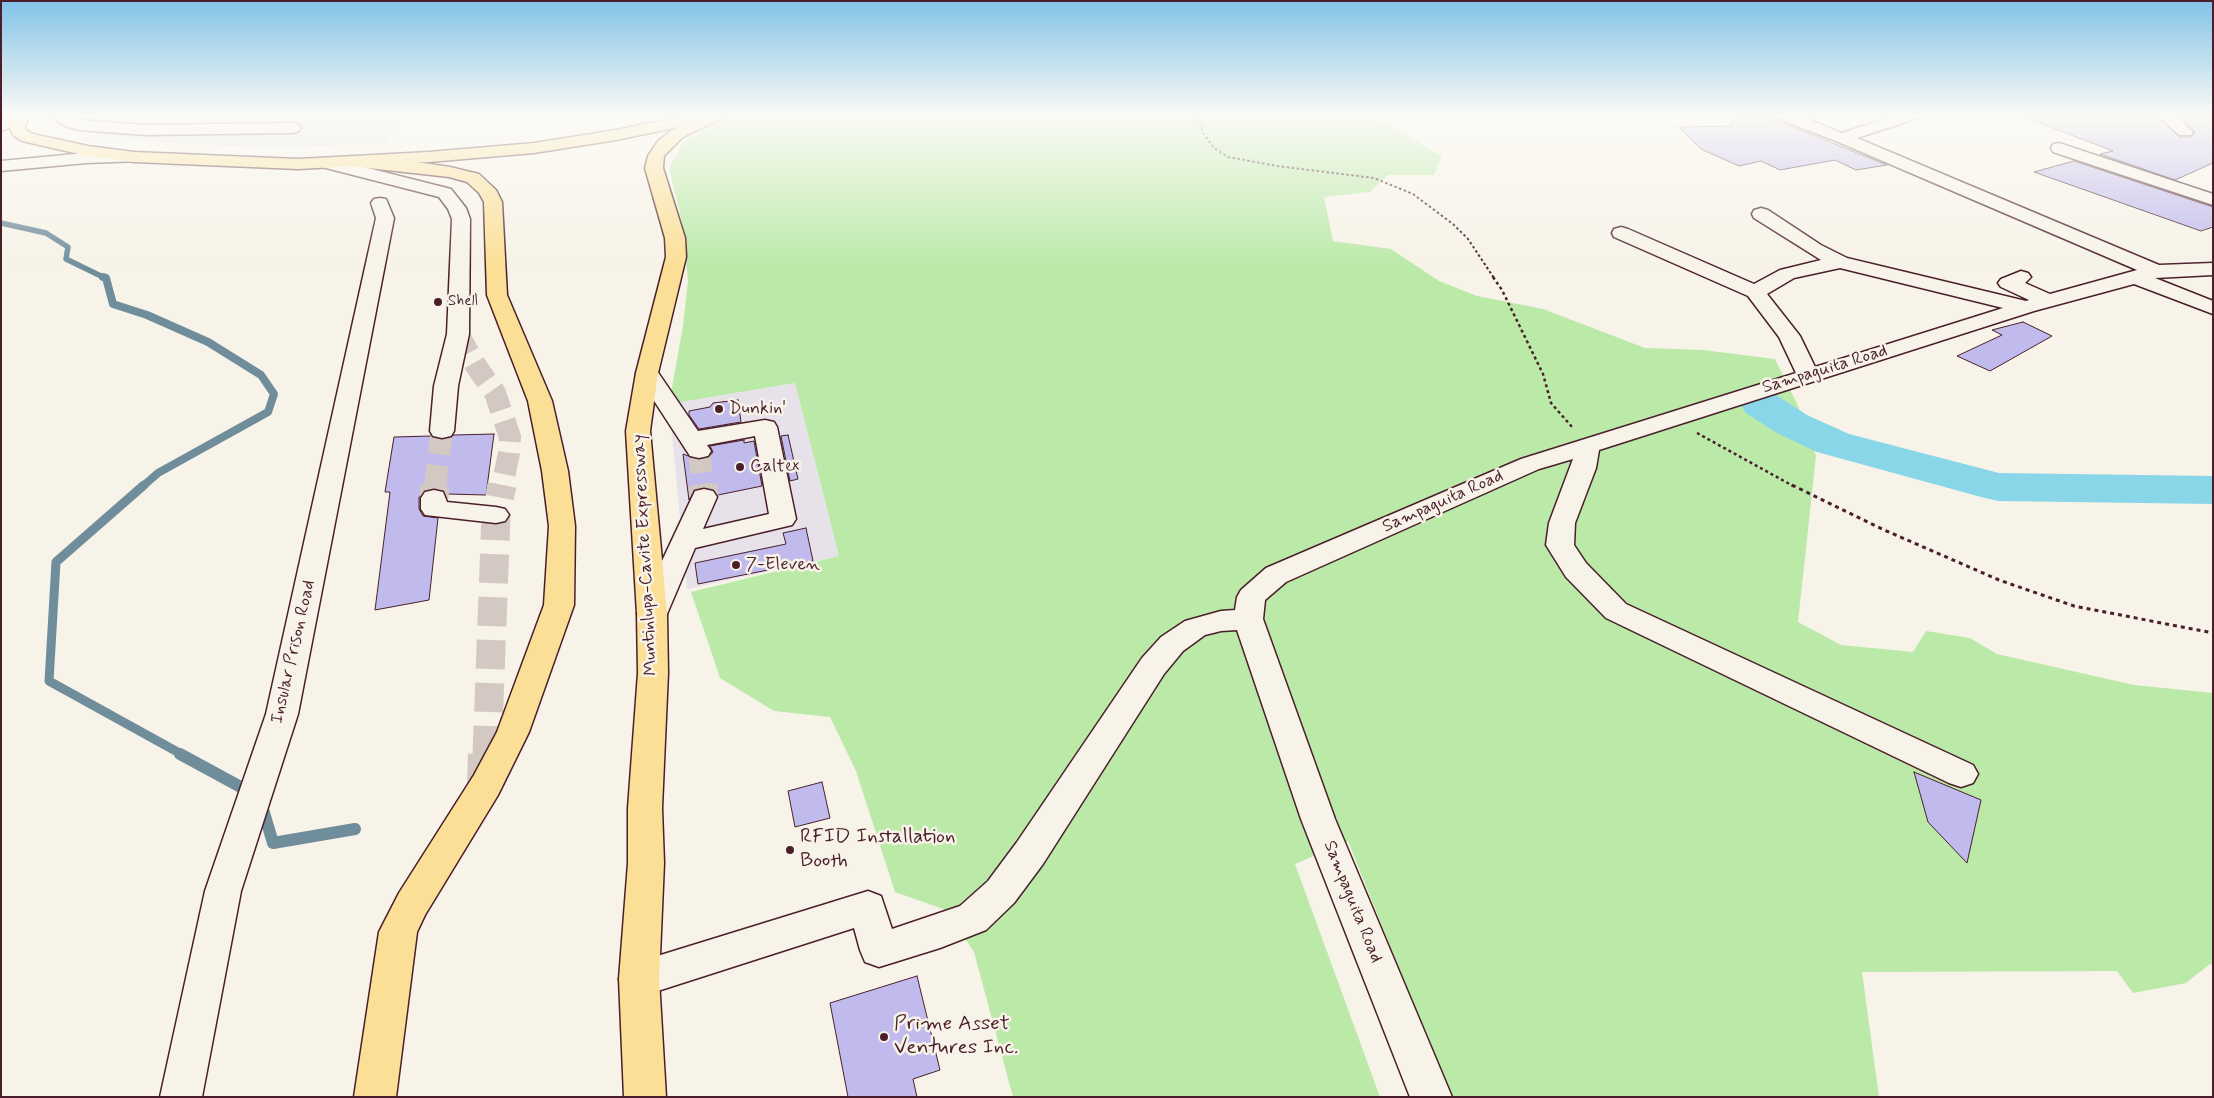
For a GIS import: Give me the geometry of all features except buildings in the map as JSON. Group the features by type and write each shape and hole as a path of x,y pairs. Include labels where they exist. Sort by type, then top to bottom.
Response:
{"main road":[{"path":"375,1097 398,932 412,904 486,785 513,732 560,605 562,526 555,471 540,401 497,295 493,202 487,190 473,178 450,172 405,165"},
{"name":"Muntinlupa-Cavite Expressway","path":"645,1097 639,978 646,863 645,808 653,673 652,614 638,431 647,373 676,257 675,238 654,165"}],"street":[{"path":"337,165 445,193 457,208 461,220 458,334 446,386 442,430"},
{"path":"1903,165 2145,274 2213,308"},
{"path":"2110,165 2213,200"},
{"name":"Insular Prison Road","path":"181,1097 223,890 282,714 385,218 380,203"},
{"path":"1761,214 1814,249 1840,262 2037,304"},
{"path":"1622,233 1755,292 1789,336 1808,375"},
{"path":"1755,292 1787,274 1840,262"},
{"path":"2145,274 2213,269"},
{"name":"Sampaguita Road","path":"1431,1097 1318,819 1248,619 1251,597 1276,575 1530,464 2037,304 2145,274"},
{"path":"2021,276 2008,283 2037,304"},
{"path":"647,373 695,446 765,427 783,519 684,542"},
{"path":"1588,445 1583,468 1562,522 1560,545 1576,570 1616,611 1961,774"},
{"path":"652,614 704,497"},
{"path":"434,498 434,510 496,514"},
{"path":"639,978 868,907 879,950 940,931 973,918 1001,892 1030,853 1136,696 1153,666 1172,644 1195,628 1221,621 1248,619"}],"path":[{"path":"1273,165 1374,178 1413,194 1453,224 1468,239 1502,290 1543,374 1551,402 1588,445"},
{"path":"1671,418 1806,492 1930,552 1999,580 2074,606 2213,633"}],"shaded area":[{"path":"795,383 839,556 687,589 669,404"}],"green space":[{"path":"670,165 1438,165 1434,175 1388,175 1370,192 1324,197 1333,241 1391,249 1439,281 1477,296 1543,309 1645,348 1703,350 1775,359 1798,406 1816,456 1798,622 1841,645 1913,652 1926,631 1970,638 1997,654 2134,685 2213,693 2213,965 2210,964 2186,983 2133,993 2117,971 1862,972 1879,1097 1450,1097 1348,841 1295,864 1380,1097 1013,1097 974,952 946,910 895,892 856,771 830,717 774,711 720,678 691,592 839,556 795,383 669,404 683,326 688,281 683,226 669,168"}],"waterway":[{"path":"1,223 46,233 68,247 66,259 105,278"},
{"path":"103,277 106,278 113,304 147,315 208,342 261,375 274,394 268,412 158,473 142,487"},
{"path":"1761,404 1792,424 1833,443 1998,487 2213,490"},
{"path":"144,485 56,562 49,681 183,755"},
{"path":"180,754 250,792"},
{"path":"262,806 273,843 355,829"}],"tunnel":[{"path":"458,334 476,366 495,393 510,437 509,453 502,487"},
{"path":"435,487 442,431"},
{"path":"699,451 703,487"},
{"path":"434,498 435,485"},
{"path":"487,755 496,515 502,485"},
{"path":"703,485 704,497"},
{"path":"486,785 487,754"}],"place":[{"name":"Shell","path":"438,302"},
{"name":"Dunkin'","path":"719,409"},
{"name":"Caltex","path":"740,467"},
{"name":"7-Eleven","path":"736,565"},
{"name":"RFID Installation Booth","path":"790,850"},
{"name":"Prime Asset Ventures Inc.","path":"884,1037"}]}
